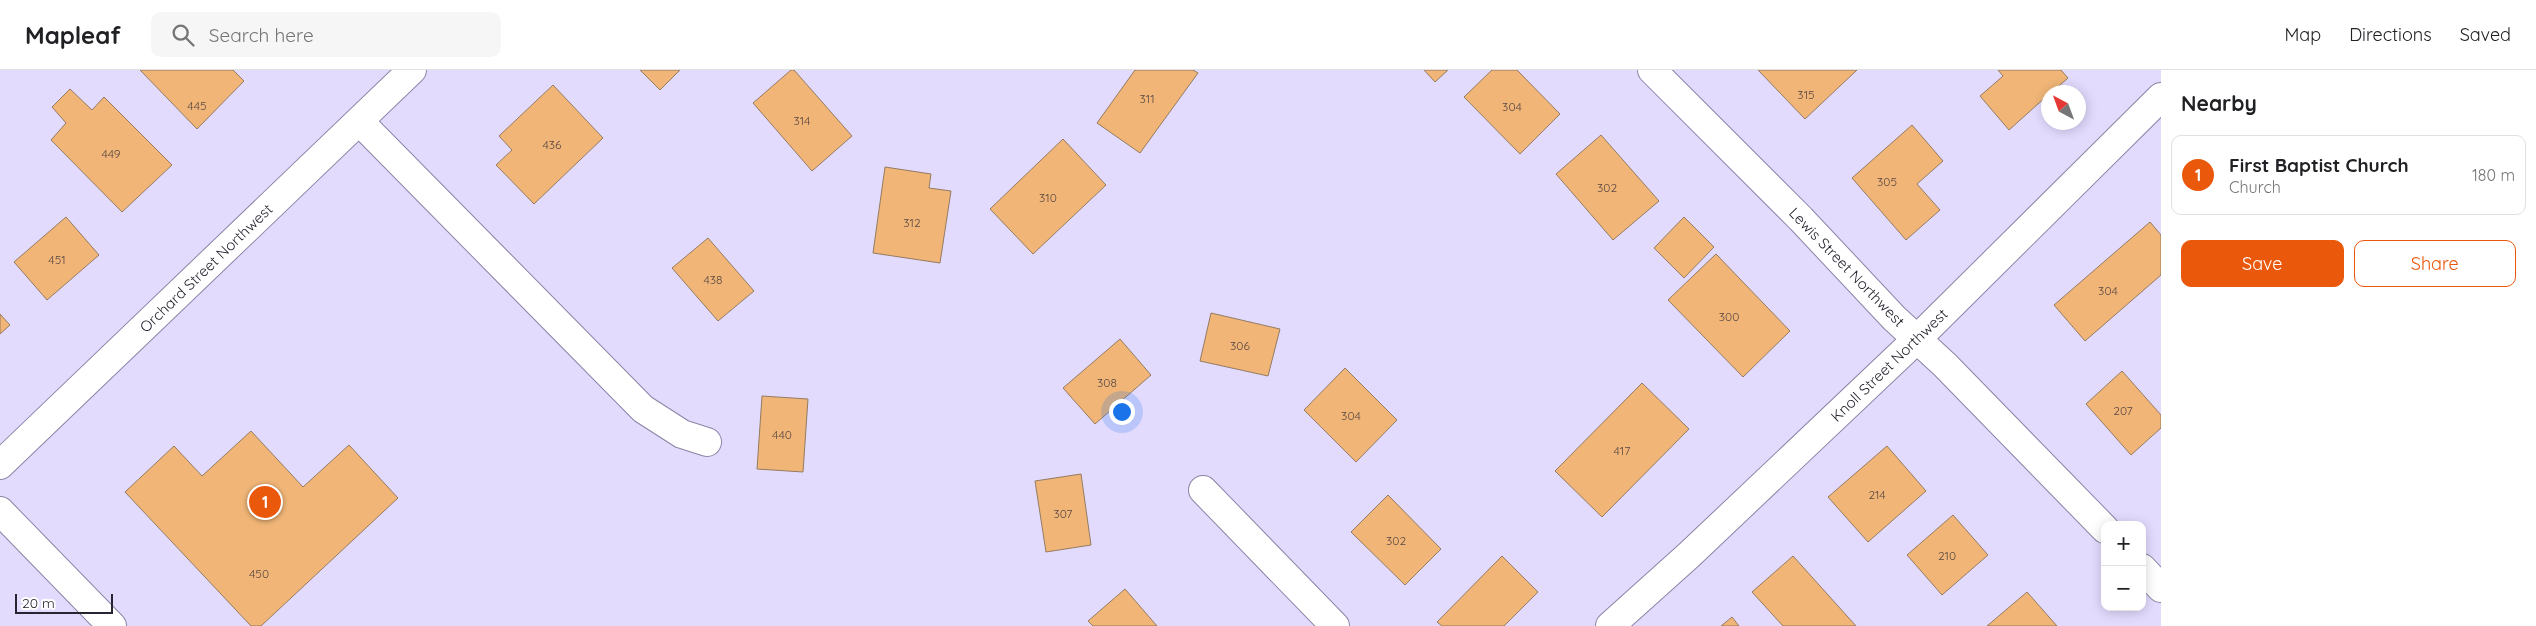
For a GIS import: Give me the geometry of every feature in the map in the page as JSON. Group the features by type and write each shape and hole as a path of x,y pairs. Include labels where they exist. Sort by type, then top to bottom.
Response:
{"street":[{"name":"Orchard Street Northwest","path":"0,465 412,70"},
{"name":"Lewis Street Northwest","path":"1652,70 1917,339 1945,365 2101,526"},
{"name":"Knoll Street Northwest","path":"1610,626 1689,555 1917,339 2161,97"},
{"path":"359,121 643,409 682,434 707,442"},
{"path":"1203,490 1335,626"},
{"path":"0,511 112,626"},
{"path":"2146,572 2161,588"}],"building":[{"path":"140,70 233,70 244,81 197,129"},
{"path":"640,70 680,70 660,90"},
{"path":"791,70 794,70 852,136 812,171 753,103"},
{"path":"1135,70 1193,70 1198,73 1140,153 1097,123"},
{"path":"1424,70 1448,70 1435,82"},
{"path":"1492,70 1517,70 1560,114 1520,154 1464,97"},
{"path":"1758,70 1857,70 1805,119"},
{"path":"1998,70 2061,70 2068,78 2060,85 2041,85 2041,101 2009,130 1980,96 2003,76"},
{"path":"553,85 603,138 534,204 496,165 512,150 499,136"},
{"path":"70,89 92,110 104,97 172,165 122,212 51,140 66,123 52,107"},
{"path":"1912,125 1943,161 1917,184 1940,210 1906,240 1852,178"},
{"path":"1601,135 1659,201 1613,240 1556,174"},
{"path":"1063,139 1106,185 1033,254 990,209"},
{"path":"885,167 931,174 929,188 951,191 940,263 873,253"},
{"path":"66,217 99,255 47,300 14,262"},
{"path":"1684,217 1714,247 1684,278 1654,248"},
{"path":"2150,222 2161,235 2161,275 2085,341 2054,305"},
{"path":"708,238 754,291 718,321 672,268"},
{"path":"1716,254 1790,331 1743,377 1668,300"},
{"path":"1211,313 1280,329 1268,376 1200,361"},
{"path":"0,314 10,325 0,334"},
{"path":"1120,339 1151,375 1095,424 1063,388"},
{"path":"1345,368 1397,420 1356,462 1304,410"},
{"path":"2122,371 2161,415 2161,428 2131,455 2086,404"},
{"path":"1642,383 1689,429 1602,517 1555,471"},
{"path":"762,396 808,399 803,472 757,469"},
{"path":"251,431 303,487 349,445 398,498 261,626 251,626 125,492 174,446 202,476"},
{"path":"1887,446 1926,491 1868,542 1828,497"},
{"path":"1081,474 1091,545 1046,552 1035,481"},
{"path":"1388,495 1441,549 1405,585 1351,532"},
{"path":"1953,515 1988,555 1942,595 1907,555"},
{"path":"1502,556 1538,592 1504,626 1442,626 1437,622"},
{"path":"1793,556 1856,626 1783,626 1752,592"},
{"path":"1125,589 1157,626 1093,626 1088,621"},
{"path":"2027,592 2057,626 1987,626"},
{"path":"1732,617 1739,626 1721,626"}],"place":[{"name":"First Baptist Church","path":"265,502"}]}
